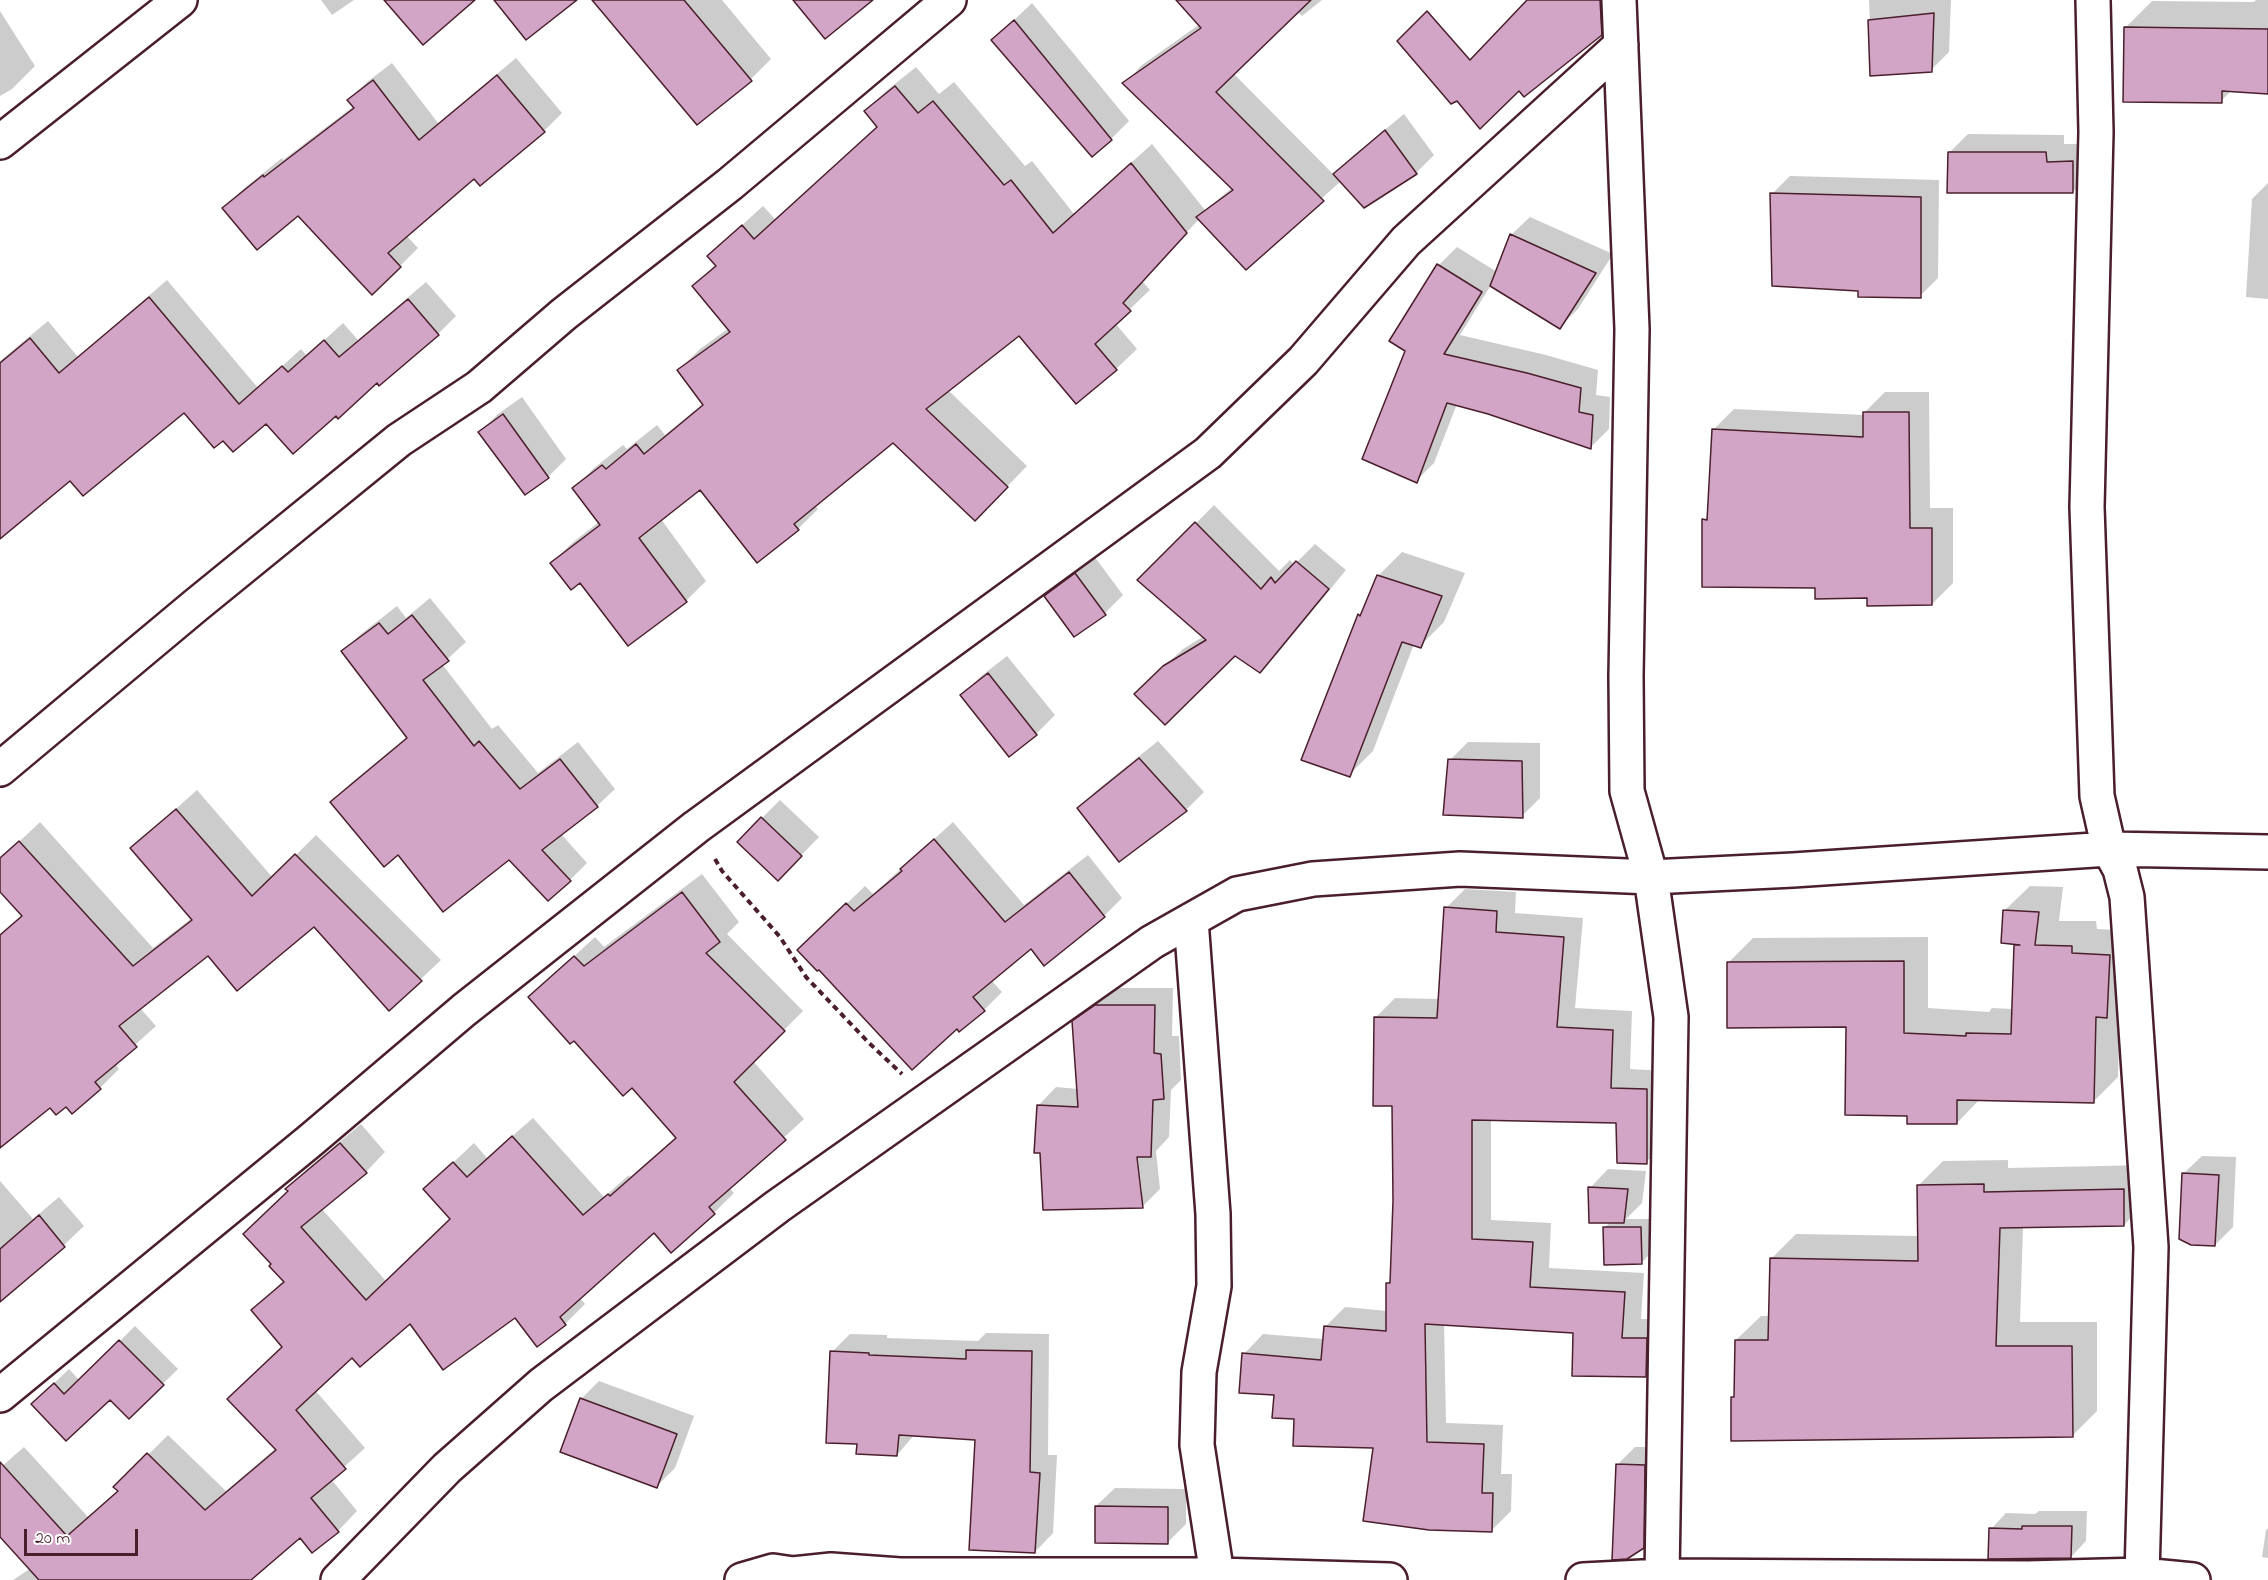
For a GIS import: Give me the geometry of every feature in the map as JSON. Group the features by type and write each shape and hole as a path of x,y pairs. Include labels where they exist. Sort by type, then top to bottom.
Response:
{"street":[{"path":"0,142 180,0"},
{"path":"0,769 399,440 479,387 564,314 738,177 949,0"},
{"path":"1619,0 1632,329 1626,676 1627,791 1651,877 1671,1017 1662,1576"},
{"path":"2093,0 2096,132 2087,507 2097,796 2109,849 2120,870 2127,897 2151,1247 2142,1575"},
{"path":"0,1395 311,1140 464,1010 696,827 1208,453 1304,361 1406,241 1621,45"},
{"path":"338,1580 447,1468 541,1385 778,1206 1152,942 1237,894 1313,879 1460,869 1651,877 2109,849 2268,852"},
{"path":"1191,920 1214,1214 1214,1286 1199,1372 1197,1445 1217,1575"},
{"path":"742,1580 773,1571 793,1574 831,1570 900,1575 1217,1575 1390,1580"},
{"path":"1583,1580 1662,1576 2028,1578 2142,1575 2193,1580"}],"path":[{"path":"696,827 722,871 780,937 806,977 869,1043 930,1100"}],"building":[{"path":"384,0 475,0 423,45"},
{"path":"494,0 577,0 526,40"},
{"path":"592,0 684,0 752,81 697,125"},
{"path":"793,0 873,0 825,39"},
{"path":"1176,0 1311,0 1216,92 1324,201 1246,270 1196,217 1233,190 1122,83 1201,28"},
{"path":"1527,0 1600,0 1602,35 1524,97 1519,91 1480,129 1457,101 1451,104 1397,41 1427,11 1470,60"},
{"path":"1934,13 1932,72 1870,76 1868,20"},
{"path":"1014,20 1112,140 1092,157 991,40"},
{"path":"2124,27 2268,29 2268,94 2222,91 2222,103 2123,102"},
{"path":"497,75 545,132 480,186 474,179 388,253 401,267 372,295 298,216 257,250 222,208 354,108 347,100 373,80 419,140"},
{"path":"895,86 918,113 933,101 1004,185 1011,180 1053,233 1131,163 1187,233 1123,303 1131,311 1095,344 1117,370 1076,404 1019,336 926,409 1008,487 975,521 893,443 794,524 799,530 757,563 700,490 639,538 687,602 628,646 580,583 571,590 550,563 600,525 572,488 602,465 606,469 636,444 644,454 703,405 677,370 730,332 692,286 716,266 707,256 742,225 754,239 877,127 864,111"},
{"path":"1385,130 1417,174 1364,208 1333,174"},
{"path":"1948,152 2046,152 2047,162 2073,161 2073,193 1947,193"},
{"path":"1770,193 1921,197 1921,298 1858,297 1858,291 1772,286"},
{"path":"1510,234 1596,273 1560,329 1490,286"},
{"path":"1437,264 1482,292 1444,354 1581,388 1579,412 1593,415 1591,449 1488,414 1447,403 1417,483 1362,459 1405,351 1389,341"},
{"path":"149,297 239,404 282,366 288,372 324,340 339,357 408,299 439,335 379,386 377,383 338,419 336,416 293,454 266,424 233,452 223,441 214,448 184,413 83,496 70,481 0,539 0,363 30,338 59,373"},
{"path":"1863,412 1909,412 1910,528 1932,528 1932,605 1867,606 1867,598 1815,599 1815,588 1702,587 1702,519 1707,520 1712,429 1863,437"},
{"path":"503,414 549,478 525,495 478,432"},
{"path":"1195,522 1261,589 1271,577 1275,583 1296,561 1329,589 1260,673 1235,656 1165,725 1134,694 1163,666 1206,640 1137,580"},
{"path":"1075,573 1106,615 1074,637 1044,596"},
{"path":"1377,575 1442,596 1421,648 1402,642 1350,777 1301,760 1358,614 1360,616"},
{"path":"412,615 449,661 423,680 474,746 479,741 520,789 560,759 598,807 542,850 571,881 548,901 509,860 443,912 398,855 384,867 330,802 407,738 341,651 379,623 388,634"},
{"path":"988,673 1037,735 1009,757 960,695"},
{"path":"1139,758 1187,811 1119,862 1077,808"},
{"path":"1448,759 1522,761 1523,818 1443,815"},
{"path":"176,809 252,896 295,854 422,981 389,1011 314,927 237,991 208,956 119,1026 137,1047 95,1082 101,1089 72,1114 66,1107 56,1115 50,1108 0,1148 0,935 22,916 0,892 0,858 19,841 133,966 192,920 130,848"},
{"path":"761,817 802,856 778,881 737,842"},
{"path":"934,839 1005,922 1069,872 1105,917 1044,966 1031,949 973,997 985,1011 959,1032 957,1029 912,1070 819,970 817,971 797,950 846,903 854,911 902,871 900,869"},
{"path":"682,892 720,942 706,953 785,1031 734,1082 786,1140 709,1207 715,1214 671,1253 654,1233 560,1317 566,1325 537,1347 515,1318 443,1370 410,1324 360,1367 352,1358 296,1410 346,1469 311,1498 339,1532 312,1553 300,1538 251,1580 39,1580 0,1537 0,1462 67,1536 118,1491 113,1487 147,1453 205,1510 276,1450 227,1399 282,1347 251,1310 284,1282 269,1266 271,1264 243,1234 288,1191 285,1189 340,1143 367,1173 301,1227 366,1300 450,1219 423,1189 453,1162 467,1177 512,1136 583,1215 608,1194 610,1196 676,1138 632,1088 623,1096 574,1041 570,1044 528,997 574,956 584,966"},
{"path":"1444,907 1497,911 1496,932 1564,937 1557,1027 1613,1030 1611,1088 1647,1089 1647,1164 1617,1163 1616,1123 1472,1120 1472,1239 1533,1242 1530,1287 1625,1292 1622,1338 1647,1338 1646,1377 1572,1376 1573,1333 1425,1324 1427,1442 1484,1444 1482,1493 1493,1493 1492,1532 1429,1530 1363,1521 1373,1448 1293,1446 1294,1419 1272,1418 1274,1395 1239,1393 1242,1353 1321,1360 1324,1326 1386,1331 1386,1283 1390,1283 1393,1201 1392,1106 1373,1106 1374,1017 1437,1018"},
{"path":"2003,910 2039,912 2035,945 2072,946 2072,953 2110,955 2107,1018 2096,1017 2094,1103 1957,1100 1957,1124 1907,1124 1907,1116 1845,1115 1846,1027 1727,1028 1727,962 1904,961 1904,1033 1966,1036 1966,1033 2011,1034 2014,945 2020,945 2001,943"},
{"path":"1095,1005 1155,1005 1154,1053 1161,1054 1164,1099 1153,1100 1151,1157 1137,1157 1143,1208 1043,1210 1040,1153 1034,1153 1037,1105 1078,1107 1072,1021"},
{"path":"2182,1173 2219,1175 2215,1246 2191,1245 2179,1239"},
{"path":"1984,1184 1984,1192 2124,1189 2124,1226 2000,1228 1996,1346 2072,1346 2073,1437 1731,1441 1735,1340 1768,1340 1770,1258 1918,1261 1917,1185"},
{"path":"1588,1187 1628,1189 1624,1223 1589,1223"},
{"path":"39,1215 65,1247 0,1302 0,1249"},
{"path":"1603,1227 1641,1227 1642,1264 1604,1265"},
{"path":"119,1340 164,1385 129,1419 110,1400 66,1441 31,1404 54,1383 64,1394"},
{"path":"966,1350 1032,1351 1030,1472 1040,1473 1035,1553 969,1550 975,1440 899,1435 897,1456 856,1454 857,1444 826,1443 830,1351 966,1359"},
{"path":"580,1398 677,1434 657,1488 560,1452"},
{"path":"1616,1464 1645,1465 1644,1548 1627,1559 1612,1560"},
{"path":"1095,1506 1168,1507 1168,1544 1095,1543"},
{"path":"2022,1526 2072,1526 2071,1558 1988,1559 1989,1528 2022,1529"}]}
